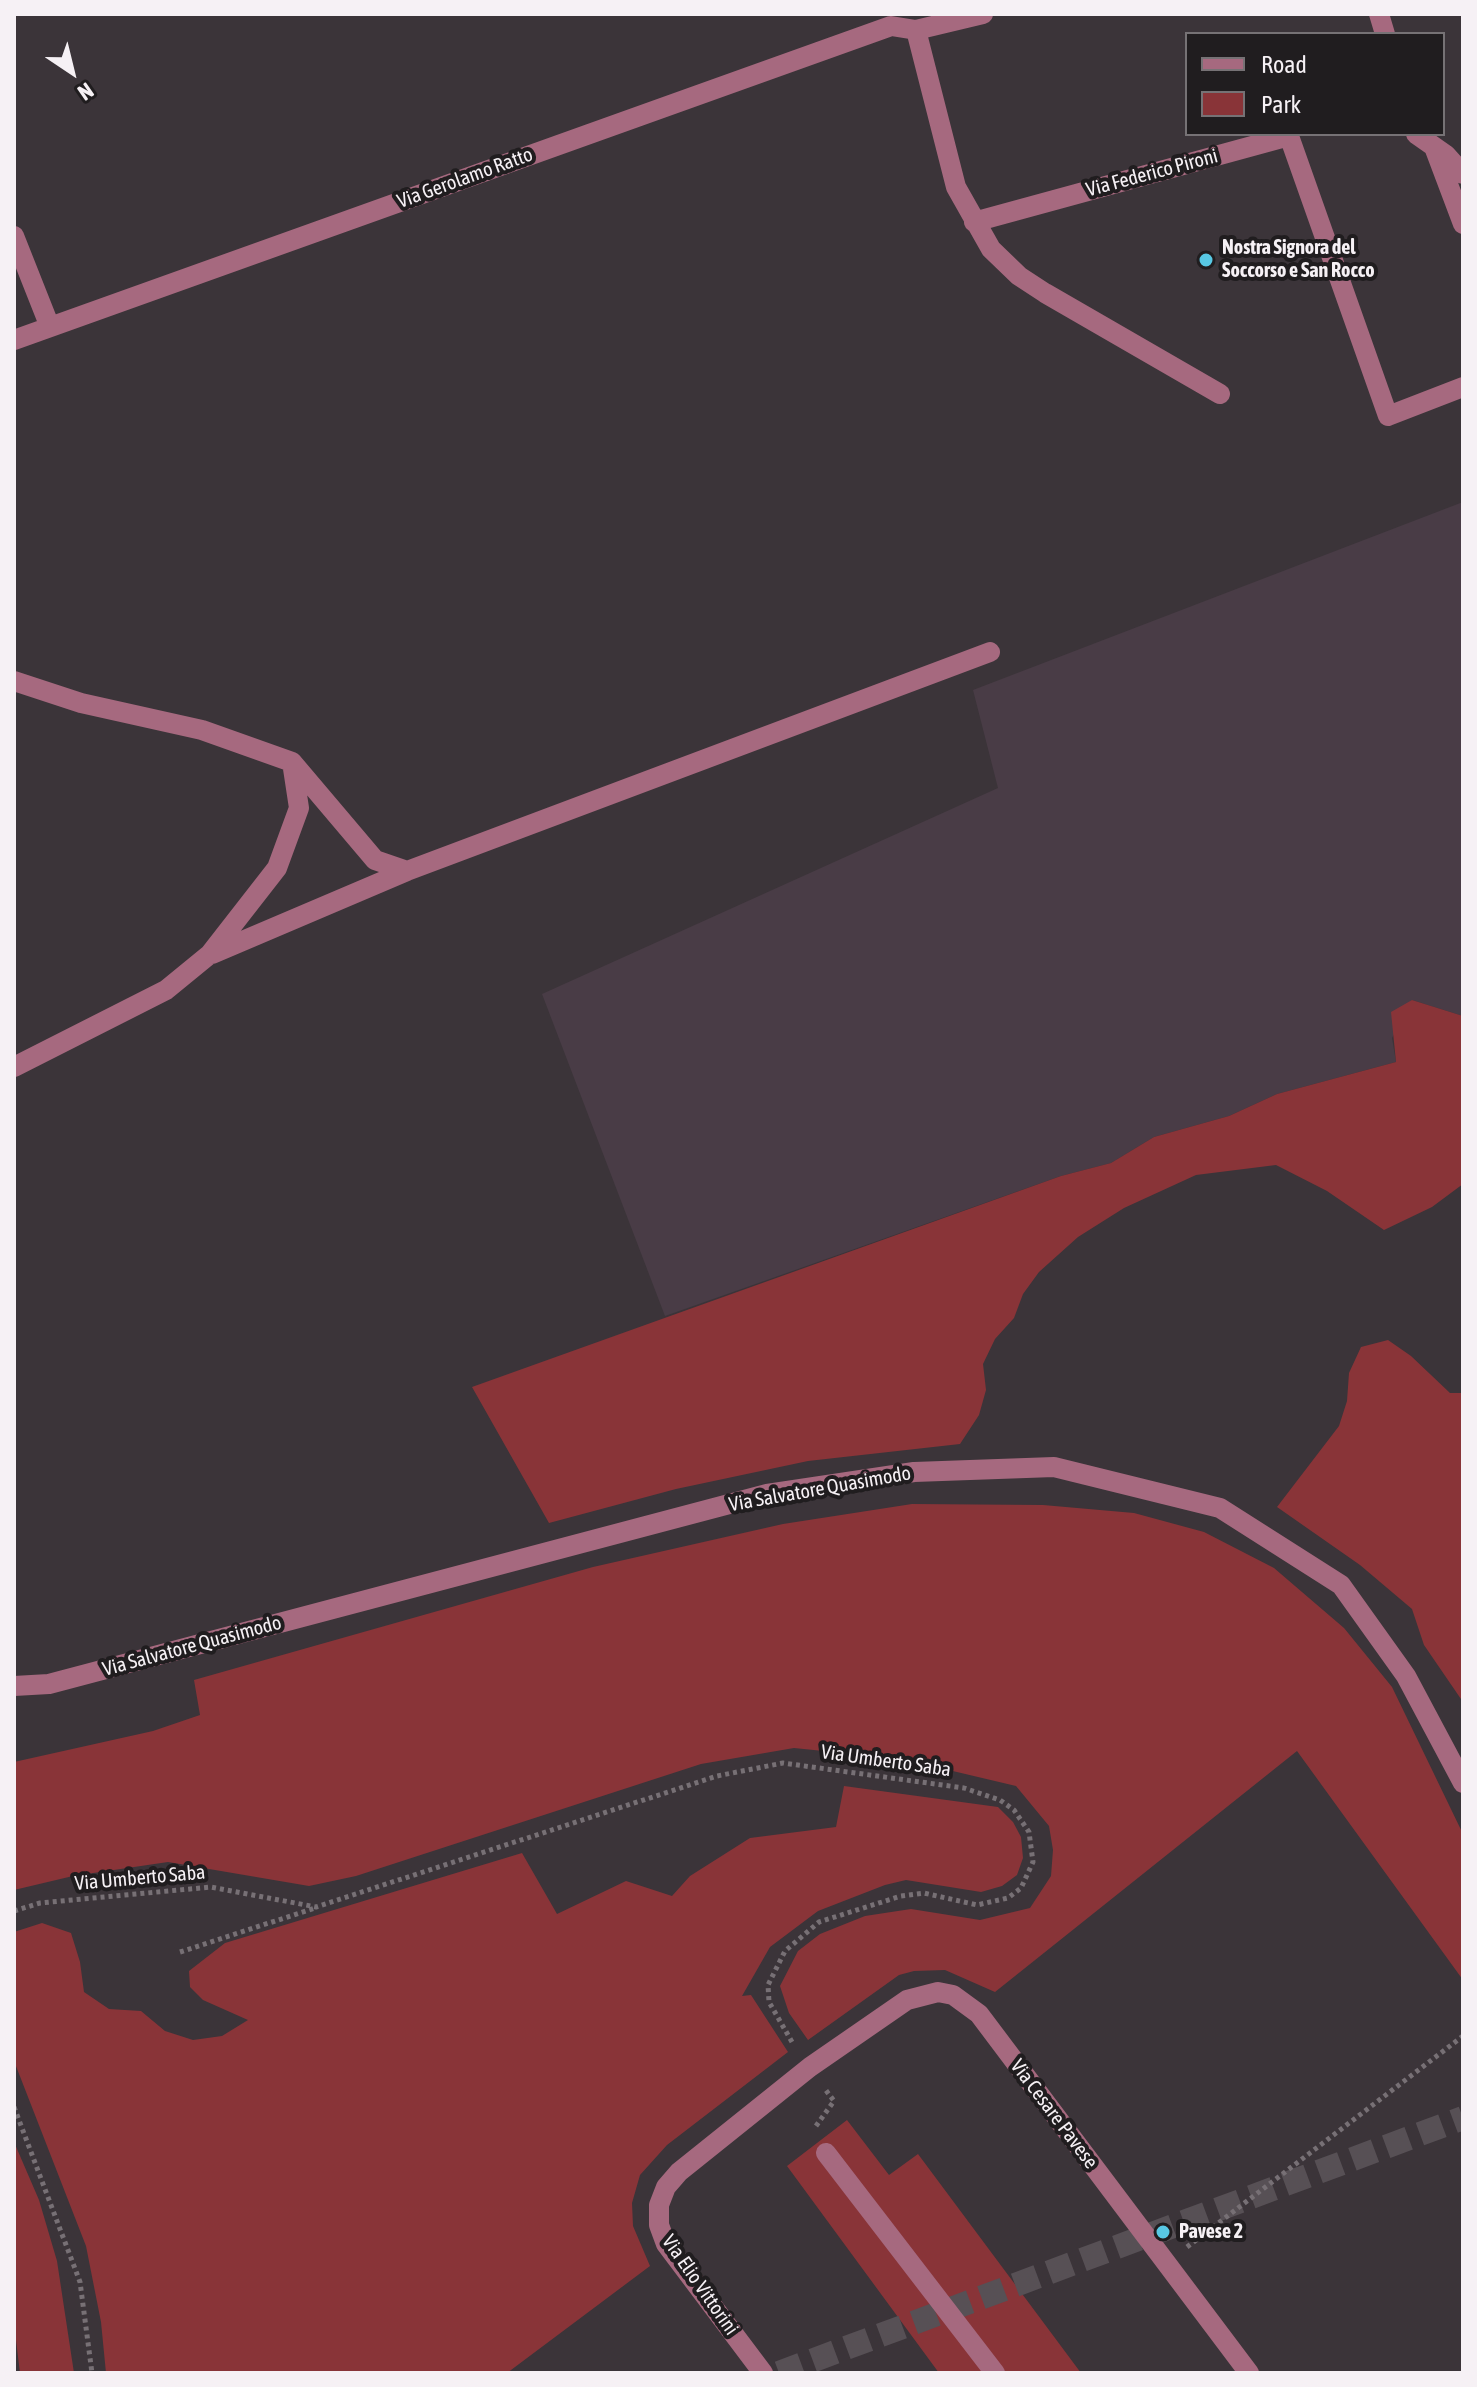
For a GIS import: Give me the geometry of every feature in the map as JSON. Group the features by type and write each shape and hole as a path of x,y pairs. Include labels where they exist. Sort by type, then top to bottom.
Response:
{"street":[{"path":"983,14 916,30 956,187 974,222 991,249 1019,276 1220,394"},
{"name":"Via Gerolamo Ratto","path":"14,340 889,20 916,30"},
{"name":"Via Federico Pironi","path":"974,222 1289,136 1388,416 1463,387"},
{"path":"1419,136 1463,174"},
{"path":"1434,147 1463,224"},
{"path":"14,236 50,327"},
{"path":"210,954 407,871 990,652"},
{"path":"14,681 81,703 202,730 292,762 375,860 407,871"},
{"path":"14,1067 166,990 210,954 277,868 299,808 292,762"},
{"name":"Via Salvatore Quasimodo","path":"14,1686 49,1684 767,1494 914,1472 1054,1467 1220,1508 1341,1585 1406,1676 1463,1783"},
{"name":"Via Cesare Pavese","path":"810,2067 907,2000 938,1992 967,2002 1249,2373"},
{"name":"Via Elio Vittorini","path":"763,2373 666,2244 659,2225 659,2205 666,2187 679,2172 810,2067"},
{"path":"826,2153 995,2373"}],"path":[{"name":"Via Umberto Saba","path":"180,1952 717,1776 783,1763 964,1788 1000,1800 1014,1810 1029,1832 1033,1862 1021,1888 1008,1898 993,1904 977,1905 932,1894 901,1896 819,1922 785,1951 768,1985 769,2002 797,2050"},
{"name":"Via Umberto Saba","path":"14,1911 40,1903 211,1887 316,1907"},
{"path":"1166,2263 1463,2036"},
{"path":"14,2107 80,2282 92,2373"}],"shaded area":[{"path":"1463,502 1463,1016 1412,1000 1392,1038 1396,1062 1277,1094 1229,1116 1154,1137 1111,1163 1061,1176 665,1316 542,994 998,788 973,690"}],"green space":[{"path":"1412,1000 1463,1016 1463,1184 1432,1207 1384,1230 1327,1191 1276,1165 1196,1175 1124,1208 1078,1237 1039,1272 1023,1294 1014,1318 995,1339 983,1364 986,1390 979,1415 960,1444 808,1461 676,1489 549,1523 472,1387 1061,1176 1111,1163 1154,1137 1229,1116 1277,1094 1396,1062 1391,1012"},
{"path":"1388,1340 1411,1356 1450,1393 1463,1393 1463,1702 1424,1645 1412,1609 1360,1565 1277,1507 1339,1426 1347,1401 1349,1373 1361,1347"},
{"path":"912,1504 1043,1505 1134,1513 1204,1532 1274,1568 1344,1628 1392,1687 1463,1834 1463,1980 1297,1751 995,1992 945,1970 914,1971 899,1975 808,2040 789,2013 780,1986 798,1951 820,1934 865,1916 911,1909 980,1920 1030,1908 1051,1876 1053,1850 1049,1826 1016,1786 902,1759 794,1748 701,1764 356,1876 309,1886 168,1862 73,1876 14,1890 14,1762 153,1731 200,1715 194,1680 593,1567 783,1524"},
{"path":"844,1786 998,1807 1013,1822 1021,1837 1023,1858 1017,1875 1002,1886 981,1892 906,1880 885,1885 818,1911 770,1947 742,1996 751,1995 788,2052 667,2145 640,2175 632,2203 633,2226 650,2266 507,2373 106,2373 101,2322 86,2246 14,2061 14,1932 42,1923 71,1933 80,1962 84,1992 109,2009 141,2011 165,2031 193,2040 222,2036 248,2020 203,2000 190,1987 189,1971 225,1943 522,1853 557,1914 626,1881 672,1896 690,1876 750,1838 836,1827"},
{"path":"847,2120 889,2175 918,2154 1081,2373 939,2373 787,2166"},
{"path":"14,2142 39,2200 57,2261 74,2373 20,2373 14,2324"}],"tunnel":[{"path":"779,2373 1463,2118"}],"place":[{"name":"Nostra Signora del Soccorso e San Rocco","path":"1206,260"},
{"name":"Pavese 2","path":"1163,2232"}]}
